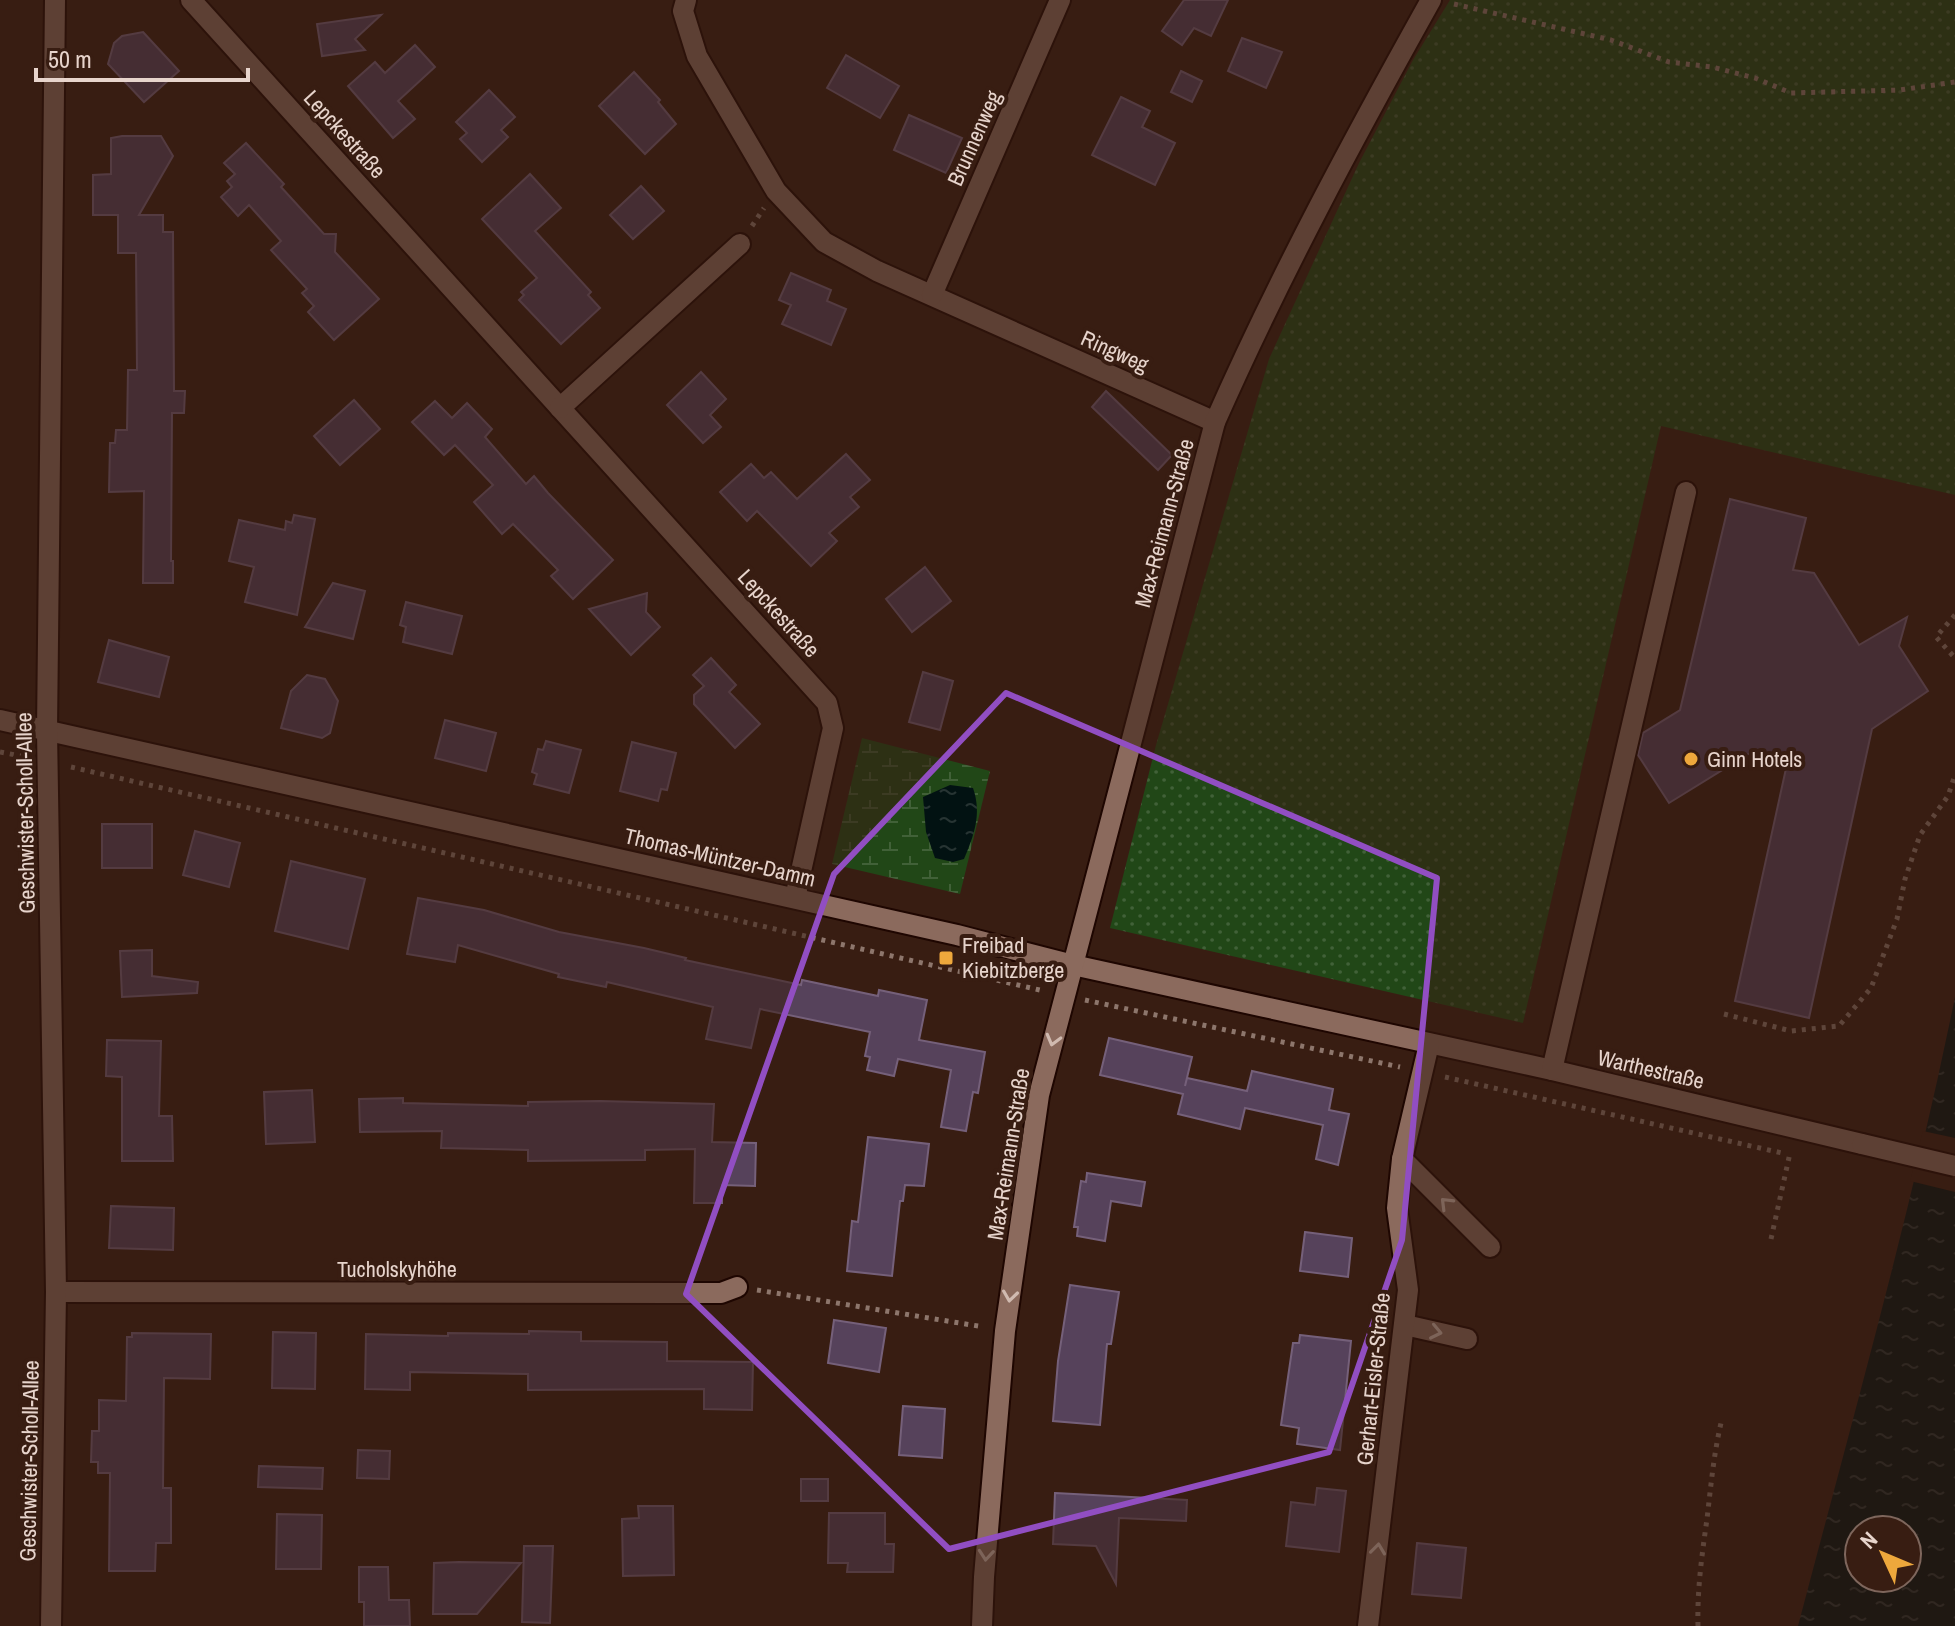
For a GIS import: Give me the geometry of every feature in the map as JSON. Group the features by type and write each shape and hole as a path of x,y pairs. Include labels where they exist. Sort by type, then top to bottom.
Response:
{"street":[{"name":"Geschwister-Scholl-Allee","path":"51,1626 56,1292 47,731 55,0"},
{"name":"Lepckestraße","path":"191,0 827,703 833,728 795,898"},
{"name":"Ringweg","path":"686,0 683,11 697,56 776,191 824,242 877,271 1215,422"},
{"name":"Brunnenweg","path":"932,295 1060,0"},
{"path":"1215,422 1332,177 1439,2"},
{"path":"560,408 740,244"},
{"name":"Max-Reimann-Straße","path":"982,1626 1005,1331 1039,1095 1215,422"},
{"path":"1552,1070 1686,492"},
{"name":"Thomas-Müntzer-Damm","path":"0,720 1429,1044"},
{"name":"Warthestraße","path":"1429,1044 1552,1070 1955,1166"},
{"name":"Gerhart-Eisler-Straße","path":"1368,1626 1408,1290 1397,1208 1402,1159 1429,1044"},
{"path":"1402,1159 1490,1247"},
{"name":"Tucholskyhöhe","path":"56,1292 721,1293 737,1287"},
{"path":"1405,1325 1467,1339"}],"path":[{"path":"1439,2 1611,40 1669,62 1726,70 1791,93 1900,90 1955,82"},
{"path":"740,244 776,191"},
{"path":"1955,615 1936,637 1955,658"},
{"path":"0,752 1603,1115 1804,1154"},
{"path":"1724,1014 1791,1031 1839,1026 1871,988 1897,919 1905,879 1920,835 1948,796 1955,775"},
{"path":"1771,1239 1790,1153"},
{"path":"737,1287 1005,1331"},
{"path":"1698,1626 1697,1601 1703,1545 1722,1419"}],"highlighted area":[{"path":"1006,693 1437,878 1402,1240 1329,1452 949,1549 686,1294 834,874"}],"green space":[{"path":"1450,0 1955,0 1955,495 1661,426 1523,1023 1110,928 1156,745 1269,359 1359,163 1413,60"},
{"path":"862,738 990,771 960,894 832,864"}],"water":[{"path":"950,785 973,788 977,807 974,833 964,859 953,862 935,858 926,832 923,797"},
{"path":"1955,997 1955,1626 1798,1626 1881,1313"}],"pier":[{"path":"1923,1131 1955,1138 1955,1192 1910,1181"}],"building":[{"path":"1184,0 1228,0 1211,36 1194,28 1182,45 1162,31"},
{"path":"381,15 355,39 365,50 322,56 317,24"},
{"path":"143,32 179,71 144,102 108,64 114,43 122,36"},
{"path":"1242,38 1282,52 1266,88 1228,71"},
{"path":"415,45 435,67 398,101 415,119 393,138 348,86 375,62 385,73"},
{"path":"846,55 899,86 880,118 827,88"},
{"path":"1181,71 1202,81 1192,102 1171,92"},
{"path":"634,72 660,100 658,102 676,124 645,154 599,106"},
{"path":"489,90 515,117 501,130 508,137 482,162 460,139 467,133 456,122"},
{"path":"1121,97 1150,111 1142,127 1175,143 1155,185 1092,155"},
{"path":"909,115 962,138 946,173 894,150"},
{"path":"161,136 173,156 139,215 163,215 163,232 173,232 174,391 185,391 184,413 172,413 173,583 143,583 144,491 109,492 110,443 115,443 116,430 127,430 128,370 137,370 136,253 118,253 118,215 93,215 93,175 111,174 111,138"},
{"path":"246,143 324,234 336,234 335,252 379,299 334,340 308,312 314,306 302,293 307,289 271,250 281,241 249,205 238,216 221,197 232,187 227,181 235,174 224,163"},
{"path":"530,174 561,208 535,231 591,292 588,295 600,308 561,344 519,300 524,295 521,292 537,278 482,219"},
{"path":"641,186 664,211 633,239 610,215"},
{"path":"791,273 831,290 827,301 846,309 831,345 782,324 791,305 779,300"},
{"path":"701,372 726,399 710,415 721,427 703,443 667,405"},
{"path":"1106,391 1172,455 1158,470 1092,407"},
{"path":"354,400 380,429 340,465 314,436"},
{"path":"435,401 452,418 467,403 492,429 485,437 526,484 534,476 613,560 573,599 551,576 558,570 513,524 502,534 474,502 493,485 455,445 444,455 412,422"},
{"path":"846,454 870,480 850,497 859,507 829,533 837,541 811,566 757,511 747,521 720,492 751,464 764,478 771,472 797,499"},
{"name":"Ginn Hotels","path":"1730,499 1806,518 1793,570 1814,573 1859,645 1907,617 1899,646 1928,691 1872,729 1809,1018 1735,1001 1787,764 1750,753 1669,803 1638,755 1643,733 1680,710"},
{"path":"294,515 315,519 297,615 245,602 254,567 229,561 239,520 285,530 286,521 292,523"},
{"path":"925,567 951,601 912,632 886,599"},
{"path":"333,583 365,591 353,639 305,627"},
{"path":"647,593 646,612 660,627 631,655 589,609"},
{"path":"406,602 462,616 452,654 403,642 406,627 400,625"},
{"path":"109,640 169,657 159,697 98,682"},
{"path":"711,658 736,685 729,692 760,724 735,748 694,704 694,695 704,686 693,675"},
{"path":"923,672 953,681 940,730 909,722"},
{"path":"307,675 325,679 338,701 330,733 322,738 281,728 291,691"},
{"path":"445,720 496,733 486,771 435,758"},
{"path":"546,741 581,750 569,793 534,784 537,774 532,772 538,749 543,750"},
{"path":"632,742 676,753 667,790 661,789 658,801 620,791"},
{"path":"102,824 152,824 152,868 102,868"},
{"path":"195,831 240,843 229,887 183,875"},
{"path":"291,861 365,879 348,949 275,931"},
{"path":"418,898 484,910 559,932 644,948 801,985 802,980 878,996 879,990 927,1000 919,1040 985,1052 978,1093 973,1092 966,1131 941,1127 951,1070 898,1059 894,1076 867,1070 870,1057 865,1056 870,1032 760,1009 751,1048 706,1039 713,1007 607,982 606,987 558,977 559,974 458,945 455,962 407,954"},
{"path":"152,950 152,976 198,982 197,993 122,997 120,951"},
{"path":"1109,1038 1192,1057 1185,1086 1187,1078 1247,1091 1252,1071 1333,1089 1329,1110 1349,1114 1338,1165 1316,1159 1323,1125 1245,1108 1240,1129 1178,1114 1183,1094 1100,1075"},
{"path":"107,1040 161,1041 159,1116 172,1116 173,1161 122,1161 122,1077 106,1076"},
{"path":"312,1090 315,1142 266,1144 264,1092"},
{"path":"403,1098 403,1103 528,1106 528,1102 600,1101 714,1104 712,1142 756,1143 755,1186 722,1185 722,1203 694,1203 695,1149 645,1150 645,1160 528,1161 528,1150 441,1148 442,1131 360,1132 359,1099"},
{"path":"868,1137 929,1144 924,1186 905,1185 903,1201 900,1201 892,1276 847,1271 852,1221 858,1222"},
{"path":"1087,1173 1145,1182 1141,1206 1111,1201 1105,1241 1077,1236 1078,1227 1074,1227 1081,1181 1086,1182"},
{"path":"111,1206 174,1208 173,1250 109,1248"},
{"path":"1305,1232 1352,1238 1348,1277 1300,1271"},
{"path":"1070,1285 1119,1292 1111,1344 1107,1344 1100,1425 1053,1421 1058,1361"},
{"path":"834,1320 886,1328 879,1372 828,1363"},
{"path":"529,1331 581,1332 581,1341 667,1342 667,1361 753,1362 752,1410 704,1409 704,1389 528,1390 528,1374 410,1372 410,1390 365,1389 366,1334 448,1336 448,1333 529,1334"},
{"path":"273,1332 316,1333 315,1389 272,1388"},
{"path":"132,1333 211,1334 210,1379 164,1378 163,1488 171,1488 171,1543 156,1543 155,1571 109,1571 110,1473 98,1473 98,1462 91,1462 92,1431 99,1431 99,1400 126,1401 127,1337 132,1337"},
{"path":"1300,1335 1351,1341 1340,1450 1297,1444 1299,1428 1281,1425 1293,1343 1299,1343"},
{"path":"903,1406 945,1409 942,1458 899,1455"},
{"path":"358,1450 390,1451 389,1479 357,1478"},
{"path":"259,1466 323,1468 322,1489 258,1487"},
{"path":"801,1479 828,1479 828,1501 801,1501"},
{"path":"1317,1488 1346,1491 1339,1552 1286,1546 1291,1502 1315,1505"},
{"path":"1055,1493 1187,1500 1186,1521 1119,1518 1116,1584 1096,1546 1053,1544"},
{"path":"638,1506 673,1506 674,1575 623,1576 622,1519 639,1518"},
{"path":"829,1513 885,1513 885,1544 894,1544 893,1572 847,1572 848,1563 828,1563"},
{"path":"277,1514 322,1515 321,1569 276,1569"},
{"path":"1417,1543 1466,1548 1461,1598 1412,1594"},
{"path":"524,1546 553,1546 550,1623 522,1622"},
{"path":"434,1563 521,1563 477,1614 433,1614"},
{"path":"359,1567 388,1567 389,1600 409,1600 410,1626 364,1626 364,1602 359,1602"}],"place":[{"name":"Ginn Hotels","path":"1691,759"},
{"name":"Freibad Kiebitzberge","path":"946,958"}]}
